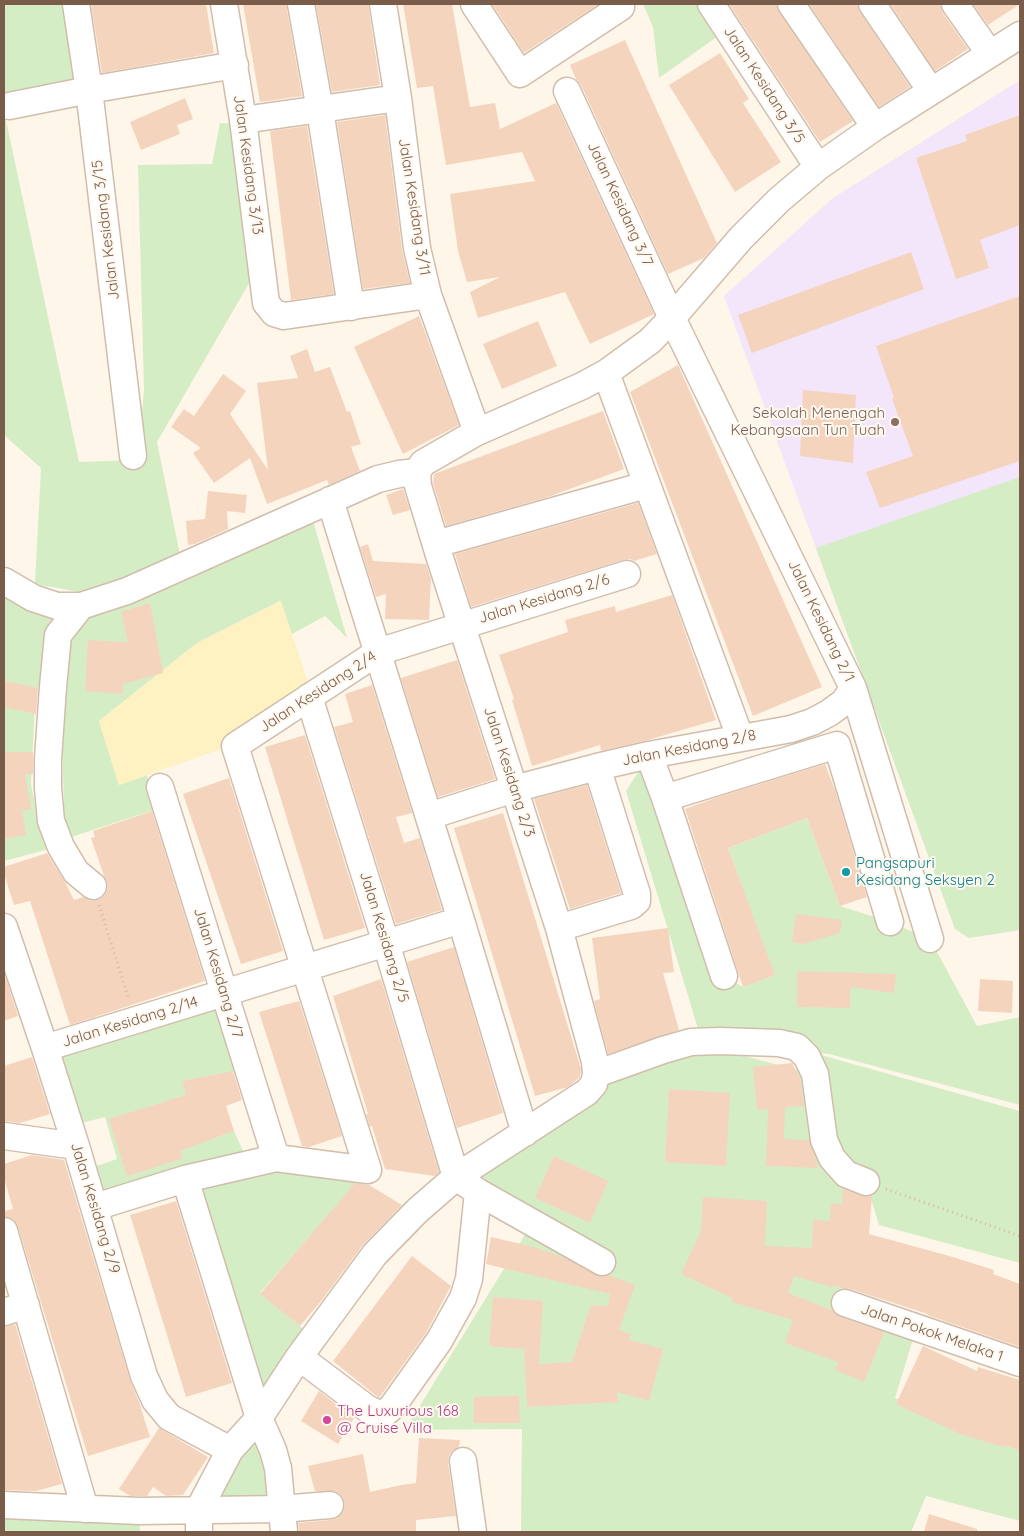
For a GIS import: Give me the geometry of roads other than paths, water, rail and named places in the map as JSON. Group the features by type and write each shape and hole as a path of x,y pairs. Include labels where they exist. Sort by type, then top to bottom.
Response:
{"street":[{"name":"Jalan Kesidang 3/15","path":"76,4 90,90 133,456"},
{"name":"Jalan Kesidang 3/13","path":"224,4 243,120 266,303 274,313 284,316 350,307"},
{"path":"301,4 320,110 350,307 428,295"},
{"name":"Jalan Kesidang 3/11","path":"383,4 398,98 417,248 428,295 477,432"},
{"path":"474,4 520,74 622,7 620,4"},
{"name":"Jalan Kesidang 3/5","path":"711,4 818,167"},
{"path":"791,4 875,128"},
{"path":"872,4 931,91"},
{"path":"955,4 990,54"},
{"path":"4,581 33,598 57,606 81,606 127,591 378,479 417,472 423,463 477,432 582,386 606,373 650,341 741,238 779,200 818,167 931,91 1020,35"},
{"path":"9,106 90,90 235,66"},
{"name":"Jalan Kesidang 3/7","path":"567,91 672,318"},
{"path":"243,120 398,98"},
{"name":"Jalan Kesidang 2/1","path":"672,318 853,688 930,939"},
{"path":"606,373 740,737"},
{"name":"Jalan Kesidang 2/3","path":"417,472 418,486 461,625 559,928 595,1062 596,1074"},
{"path":"436,544 646,484"},
{"path":"330,500 462,920 525,1133"},
{"name":"Jalan Kesidang 2/6","path":"461,625 627,574"},
{"path":"81,606 58,635 48,759 48,788 51,820 61,847 76,872 93,886"},
{"name":"Jalan Kesidang 2/4","path":"304,968 235,746 378,652 461,625"},
{"name":"Jalan Kesidang 2/8","path":"429,816 514,789 597,767 740,737 791,729 812,722 829,713 844,702 853,688"},
{"name":"Jalan Kesidang 2/5","path":"309,697 386,943 456,1177"},
{"path":"665,798 837,745 890,922"},
{"path":"649,755 724,976"},
{"path":"559,928 631,906 637,901 637,894 597,767"},
{"name":"Jalan Kesidang 2/7","path":"160,787 276,1158"},
{"name":"Jalan Kesidang 2/14","path":"45,1048 462,920"},
{"name":"Jalan Kesidang 2/9","path":"5,928 95,1207 144,1376 155,1400 169,1417 230,1450"},
{"path":"95,1207 185,1179 276,1158 368,1170 304,968"},
{"path":"199,1521 230,1450 259,1418 299,1357 375,1254 417,1211 456,1177 587,1092 594,1084 596,1074 691,1042 779,1043 797,1047 807,1058 815,1074 824,1140 832,1158 846,1174 866,1182"},
{"path":"4,1136 76,1146"},
{"path":"456,1177 478,1192 602,1262"},
{"path":"185,1179 259,1418 273,1450 278,1468 283,1521"},
{"path":"299,1357 368,1409 377,1413 385,1413 392,1407 439,1341 463,1298 469,1279 478,1192"},
{"path":"4,1231 15,1308 85,1509"},
{"name":"Jalan Pokok Melaka 1","path":"845,1303 1020,1363"},
{"path":"463,1461 473,1532"},
{"path":"4,1504 139,1511 199,1521 283,1521 330,1505"}],"place":[{"name":"Sekolah Menengah Kebangsaan Tun Tuah","path":"895,422"},
{"name":"Pangsapuri Kesidang Seksyen 2","path":"846,872"},
{"name":"The Luxurious 168 @ Cruise Villa","path":"327,1420"}]}
